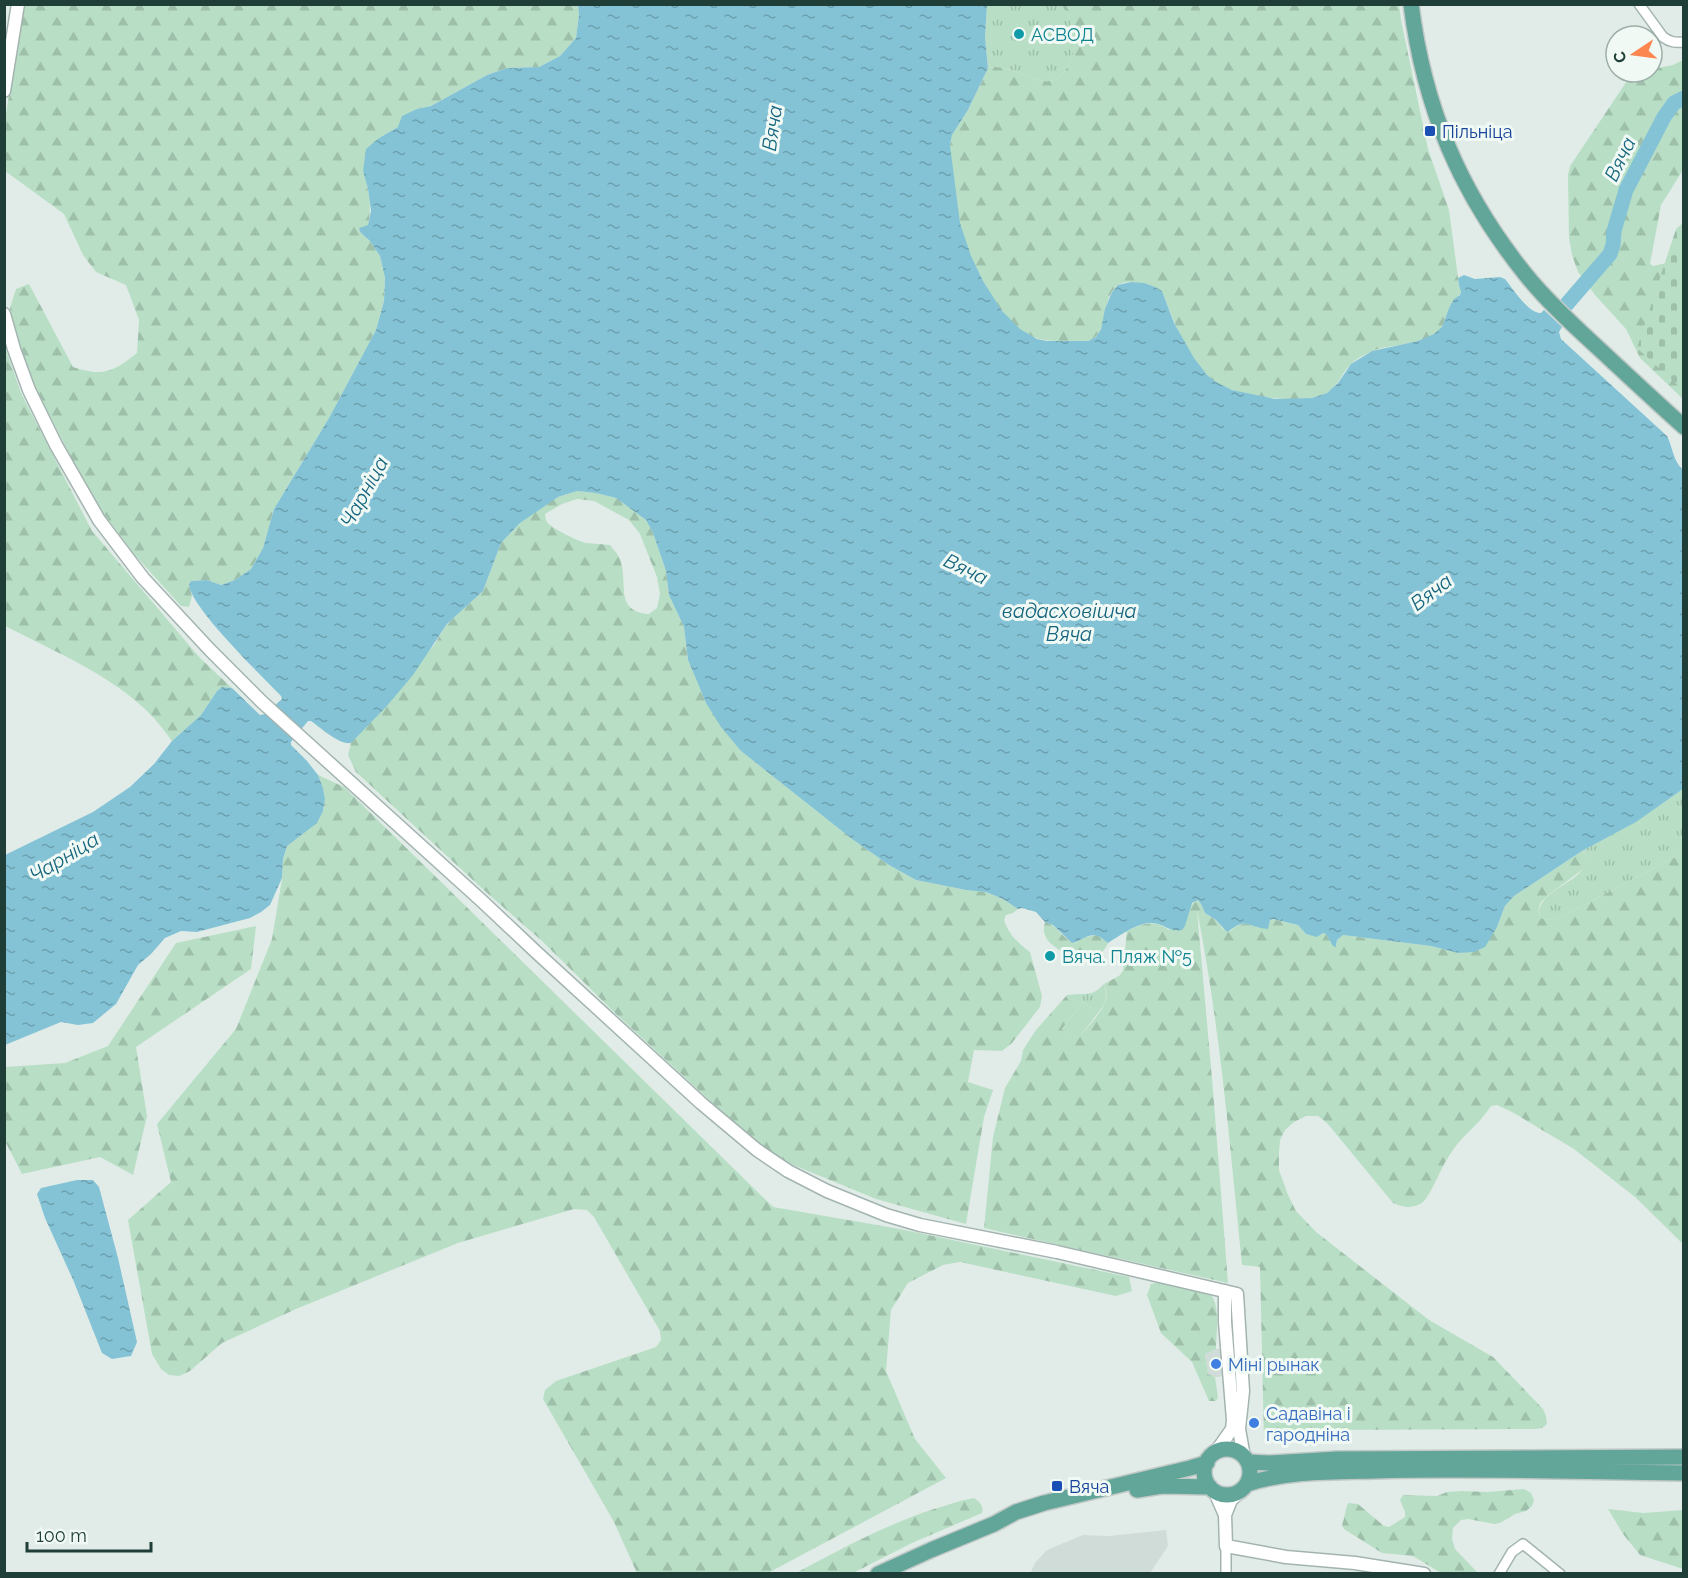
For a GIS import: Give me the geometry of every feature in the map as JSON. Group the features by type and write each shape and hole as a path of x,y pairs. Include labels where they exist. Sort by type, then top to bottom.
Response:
{"main road":[{"path":"1411,4 1421,60 1439,125 1455,165 1491,227 1527,276 1565,316 1683,427"},
{"path":"878,1574 994,1524 1016,1512 1044,1503 1190,1468 1227,1449 1233,1450 1246,1459 1269,1463 1337,1459 1683,1457"},
{"path":"1211,1458 1204,1471 1206,1480 1212,1489 1221,1495 1236,1494 1245,1487 1277,1476 1404,1470 1683,1473"},
{"path":"1245,1487 1250,1473 1246,1459"},
{"path":"994,1524 1162,1486 1193,1486 1212,1489"}],"street":[{"path":"4,91 18,4"},
{"path":"1639,4 1663,38 1676,43 1683,42"},
{"path":"4,314 29,390 56,445 99,520 143,578 262,702 701,1103 757,1150 788,1171 826,1191 886,1215 920,1225 1057,1252 1231,1293"},
{"path":"1211,1458 1232,1429 1225,1322 1231,1293"},
{"path":"1231,1293 1243,1391 1239,1429 1246,1459"},
{"path":"1226,1574 1225,1515 1231,1500 1245,1487"},
{"path":"1212,1489 1225,1515"},
{"path":"1499,1574 1512,1552 1523,1544 1560,1574"},
{"path":"1226,1546 1286,1557 1355,1563 1424,1574"}],"shaded area":[{"name":"Міні рынак","path":"1216,1349 1224,1349 1227,1376 1215,1377 1208,1374 1205,1354"},
{"path":"1166,1530 1168,1546 1150,1573 1030,1574 1035,1563 1047,1550 1083,1535 1109,1536"}],"green space":[{"path":"23,5 578,5 576,38 560,56 539,67 507,68 487,75 431,106 417,109 398,127 379,138 363,171 370,211 368,226 359,229 380,256 385,278 384,301 376,330 329,418 274,509 263,548 251,569 235,580 221,585 207,580 191,581 189,585 192,596 189,607 181,606 134,554 104,514 73,461 36,389 17,341 10,308 16,289 29,284 73,367 93,372 108,371 129,359 137,353 139,320 126,285 96,272 83,255 64,214 5,171 5,121"},
{"path":"987,5 1062,5 1074,33 1074,47 1070,62 1062,75 1053,80 1043,81 999,67 988,68 985,37"},
{"path":"1062,5 1399,5 1428,149 1449,210 1461,292 1449,308 1442,327 1428,338 1370,352 1351,364 1328,392 1312,398 1295,399 1248,394 1229,389 1214,381 1189,351 1162,291 1138,283 1121,284 1114,289 1109,297 1099,333 1090,340 1076,342 1048,340 1033,337 1019,329 990,294 968,250 957,213 950,145 952,135 968,110 988,68 999,67 1043,81 1053,80 1062,75 1073,55 1074,33"},
{"path":"1683,60 1683,170 1661,205 1650,264 1653,266 1676,261 1683,264 1683,399 1640,358 1626,329 1595,295 1578,272 1569,238 1568,175 1570,166 1625,84 1664,84 1664,67"},
{"path":"1683,223 1683,390 1637,348 1676,229"},
{"path":"4,344 21,393 92,531 200,658 232,688 222,687 217,691 201,715 172,741 151,715 118,687 82,665 5,626"},
{"path":"577,491 616,498 646,520 666,571 669,595 684,627 688,660 706,703 741,751 852,839 889,865 916,880 986,892 1018,909 1006,915 1004,920 1014,938 1030,952 1042,996 1040,1007 1012,1043 1002,1051 974,1050 968,1082 993,1090 984,1117 966,1224 876,1199 769,1155 616,1014 542,941 356,772 348,755 351,743 434,645 447,624 483,591 501,543 520,523 558,497","holes":["577,499 594,501 629,520 640,534 657,577 660,594 657,608 649,614 638,612 626,601 622,566 610,545 582,542 555,528 546,520 545,514 562,504"]},
{"path":"318,775 344,787 773,1207 900,1229 1129,1277 1132,1291 1116,1296 960,1262 943,1265 908,1283 891,1310 886,1371 915,1439 946,1478 768,1573 637,1573 614,1522 543,1399 545,1390 556,1381 656,1347 661,1340 660,1331 594,1217 587,1210 574,1209 458,1243 296,1309 222,1343 190,1371 179,1376 169,1375 161,1369 152,1354 128,1220 171,1182 157,1124 236,1029 272,939 283,859 287,846 323,811 325,799"},
{"path":"1683,789 1683,853 1563,916 1550,920 1540,918 1539,910 1547,897 1583,868 1588,857 1582,851 1635,822"},
{"path":"1582,851 1588,857 1588,864 1543,900 1539,908 1540,918 1550,920 1563,916 1683,853 1683,1244 1635,1197 1574,1149 1497,1105 1491,1106 1453,1149 1427,1197 1420,1204 1413,1206 1405,1207 1393,1203 1327,1123 1318,1116 1306,1116 1285,1130 1280,1140 1279,1153 1279,1170 1288,1195 1296,1211 1316,1232 1429,1320 1493,1357 1543,1409 1547,1424 1542,1428 1326,1430 1264,1439 1260,1267 1242,1265 1218,1042 1197,910 1228,1283 984,1228 993,1137 1005,1088 1021,1061 1023,1050 1036,1030 1067,995 1079,994 1083,997 1083,1002 1062,1029 1076,1040 1088,1027 1106,1000 1104,984 1119,976 1123,971 1127,931 1148,924 1169,930 1198,900 1205,913 1229,932 1243,924 1260,928 1272,919 1298,925 1306,934 1317,936 1326,934 1333,945 1337,945 1337,940 1343,935 1431,946 1458,953 1497,927 1505,906 1514,896"},
{"path":"1045,922 1075,943 1085,937 1097,935 1108,943 1100,955 1095,958 1079,959 1066,954 1049,941 1044,933"},
{"path":"256,926 251,969 136,1047 147,1116 133,1175 100,1157 22,1174 5,1141 5,1067 65,1063 108,1046 176,943"},
{"path":"1104,984 1106,1000 1098,1013 1083,1002 1083,997 1079,994 1093,992"},
{"path":"1083,1002 1098,1013 1076,1041 1062,1029"},
{"path":"1160,1282 1207,1291 1215,1302 1216,1349 1205,1354 1208,1374 1215,1377 1218,1397 1216,1401 1209,1401 1192,1362 1161,1333 1147,1295 1151,1284"},
{"path":"1524,1489 1531,1493 1534,1500 1532,1506 1526,1511 1494,1524 1468,1519 1461,1520 1453,1528 1452,1539 1455,1549 1478,1573 1441,1573 1413,1556 1382,1553 1344,1529 1342,1525 1348,1503 1358,1504 1384,1526 1389,1527 1405,1517 1400,1500 1403,1495 1437,1496 1447,1492"},
{"path":"974,1498 981,1504 982,1513 912,1543 853,1573 796,1573 898,1522"},
{"path":"1608,1509 1643,1513 1683,1510 1683,1569 1640,1555 1623,1534"}],"water":[{"name":"вадасховішча Вяча","path":"578,5 987,5 985,37 988,68 968,110 952,135 950,145 960,223 971,256 983,281 1002,311 1020,329 1037,339 1088,341 1096,337 1101,329 1105,309 1112,292 1118,285 1131,282 1144,283 1162,291 1174,323 1194,358 1207,375 1216,382 1232,390 1275,399 1312,398 1327,393 1338,383 1351,364 1372,351 1418,341 1434,334 1442,327 1454,299 1460,295 1458,278 1464,275 1475,279 1500,277 1505,279 1526,305 1536,312 1541,313 1544,310 1562,327 1559,332 1561,339 1667,436 1675,458 1683,470 1683,789 1636,822 1582,851 1514,896 1505,906 1497,927 1485,947 1474,952 1458,953 1431,946 1343,935 1337,940 1336,947 1326,934 1323,933 1317,937 1306,934 1298,925 1273,919 1270,920 1268,929 1244,924 1228,932 1205,913 1198,900 1192,903 1182,930 1172,930 1152,923 1132,929 1108,943 1093,935 1072,943 1036,912 1018,909 986,892 916,880 889,865 852,839 741,751 721,727 706,703 688,660 684,627 669,595 666,571 646,520 616,498 577,491 558,497 520,523 501,543 483,591 447,624 413,675 351,743 336,739 311,721 308,721 291,742 291,745 318,775 325,799 323,811 317,823 287,846 283,859 282,878 270,905 250,918 197,932 181,931 165,938 138,965 116,1004 93,1023 78,1025 61,1022 5,1045 5,855 93,812 130,787 154,764 172,741 201,715 222,687 232,688 260,715 265,714 282,699 214,625 193,596 189,585 191,581 207,580 221,585 235,580 251,569 263,548 274,509 329,418 376,330 384,301 385,278 380,256 359,228 368,225 371,211 363,171 366,149 398,127 402,116 431,106 487,75 507,68 539,67 560,56 576,38"},
{"path":"77,1180 93,1180 99,1187 137,1342 131,1356 112,1359 102,1353 37,1194 41,1188"}],"waterway":[{"name":"Вяча","path":"1566,305 1610,254 1626,190 1664,117 1674,103 1684,98"}],"place":[{"name":"АСВОД","path":"1019,34"},
{"name":"Пільніца","path":"1430,131"},
{"name":"Вяча. Пляж №5","path":"1050,956"},
{"name":"Міні рынак","path":"1216,1364"},
{"name":"Садавіна і гародніна","path":"1254,1423"},
{"name":"Вяча","path":"1057,1486"}],"water label":[{"name":"Чарніца","path":"364,492"},
{"name":"Чарніца","path":"64,857"}]}
